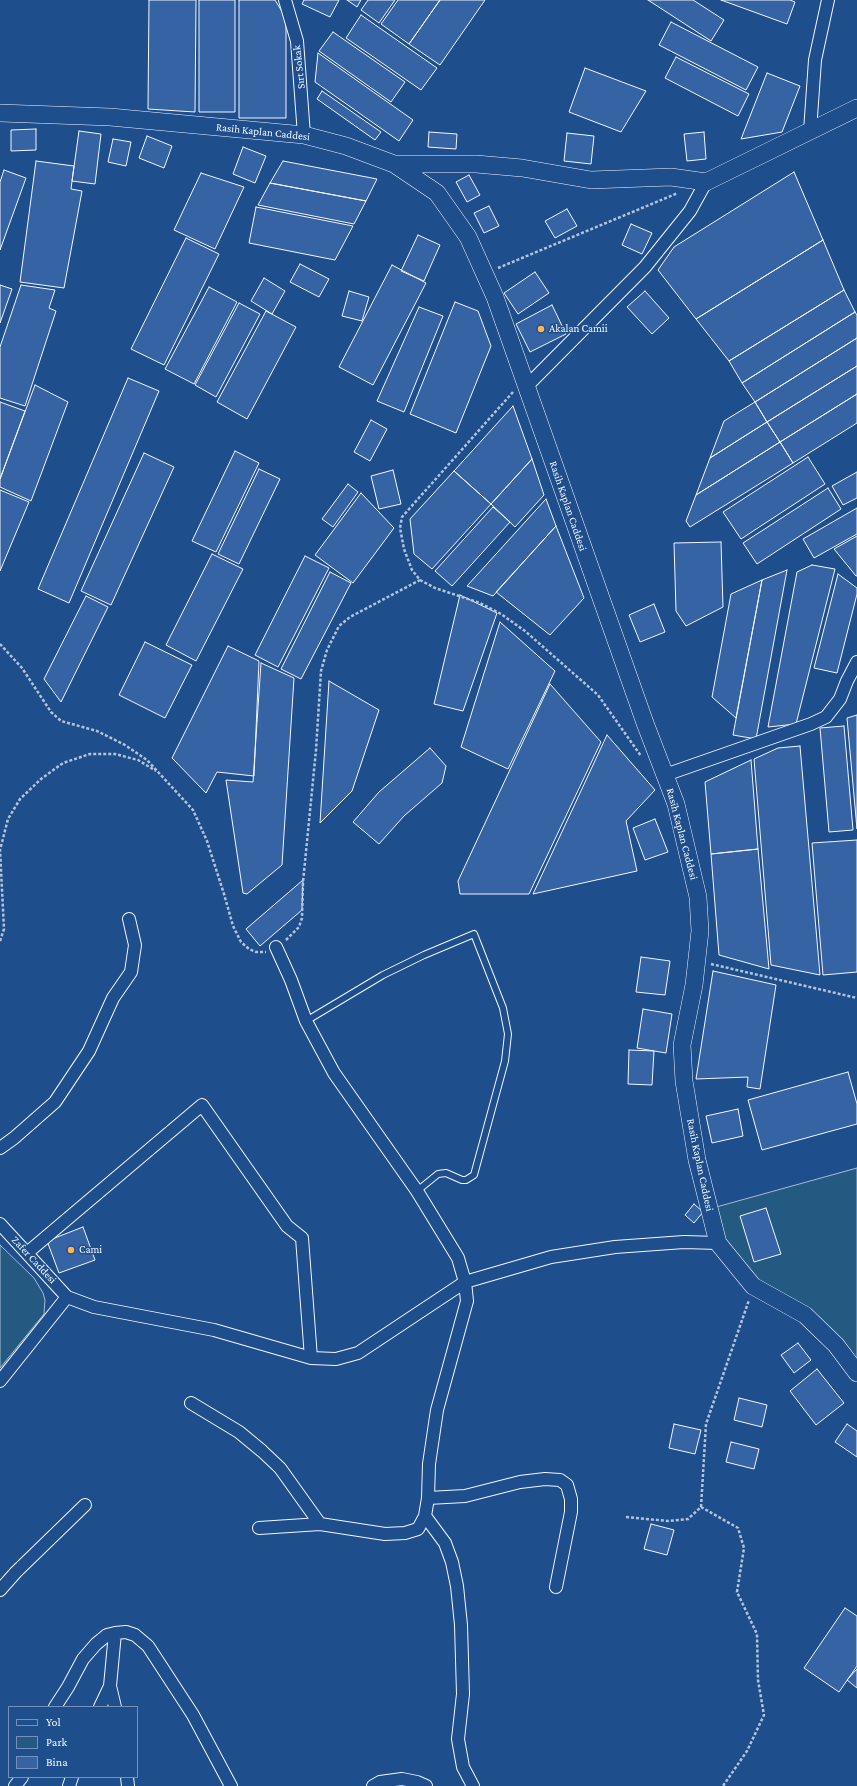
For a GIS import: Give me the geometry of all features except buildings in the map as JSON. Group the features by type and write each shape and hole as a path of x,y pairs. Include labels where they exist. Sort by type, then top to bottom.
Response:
{"street":[{"name":"Sırt Sokak","path":"285,0 297,41 304,135"},
{"path":"810,131 815,60 828,0"},
{"path":"394,164 476,164 522,168 591,180 670,177 706,182 857,108"},
{"name":"Rasih Kaplan Caddesi","path":"0,113 110,117 304,135 346,146 394,164 437,193 468,237 495,297 645,723 676,804 698,897 700,931 694,985 682,1045 684,1081 697,1160 718,1243 753,1286"},
{"path":"525,383 645,267 690,211 706,182"},
{"path":"665,775 826,717 840,699 857,662"},
{"path":"0,1148 56,1102 89,1051 113,998 131,972 135,945 129,919"},
{"path":"259,1528 320,1524 385,1534 405,1533 418,1529 425,1516 428,1498 430,1464 437,1410 467,1301 465,1282 458,1258 417,1191 334,1073 306,1021 291,980 276,947"},
{"path":"27,1253 202,1105 287,1226 302,1238 311,1358"},
{"name":"Zafer Caddesi","path":"0,1224 67,1297"},
{"path":"0,1381 67,1297 94,1307 214,1330 311,1358 336,1359 358,1353 465,1282 551,1257 615,1247 684,1242 718,1243"},
{"path":"753,1286 805,1315 836,1345 857,1372"},
{"path":"191,1403 239,1432 262,1451 280,1468 320,1524"},
{"path":"428,1498 465,1496 520,1482 560,1480 567,1485 572,1499 571,1512 556,1587"},
{"path":"0,1590 16,1572 85,1506"},
{"path":"425,1516 445,1543 452,1562 457,1586 461,1625 463,1694 458,1739 463,1767 473,1786"},
{"path":"56,1706 68,1688 84,1659 96,1644 107,1635 115,1633 126,1632 135,1635 148,1646 193,1715 231,1786"},
{"path":"115,1633 110,1686 115,1706"},
{"path":"100,1706 110,1686"},
{"path":"15,1786 21,1778"},
{"path":"373,1786 380,1782 402,1778 426,1786"}],"lane":[{"path":"306,1021 393,969 474,934 503,1008 508,1034 505,1061 474,1175 471,1178 462,1180 446,1174 438,1174 417,1191"}],"path":[{"path":"485,274 684,191"},
{"path":"525,383 402,517 400,528 404,549 412,570 420,580 435,588 480,603 501,614 524,630 598,695 645,762"},
{"path":"0,644 22,668 51,712 61,721 97,731 125,745 147,760 193,810 207,841 233,926 241,942 249,949 256,952 267,952 283,943 299,927 302,918 303,882 316,750 321,671 327,650 339,626 350,617 420,580"},
{"path":"0,940 4,929 0,850 8,819 20,799 41,779 63,764 90,754 115,754 138,760 158,771"},
{"path":"696,960 857,998"},
{"path":"626,1517 668,1521 688,1519 701,1507 706,1424 753,1286"},
{"path":"701,1507 738,1528 744,1548 737,1592 758,1634 758,1680 764,1715 747,1751 723,1786"}],"green space":[{"path":"857,1168 857,1373 836,1345 735,1265 709,1209"},
{"path":"0,1245 34,1278 43,1293 45,1300 44,1314 0,1368"}],"place":[{"name":"Akalan Camii","path":"541,329"},
{"name":"Cami","path":"71,1250"}]}
